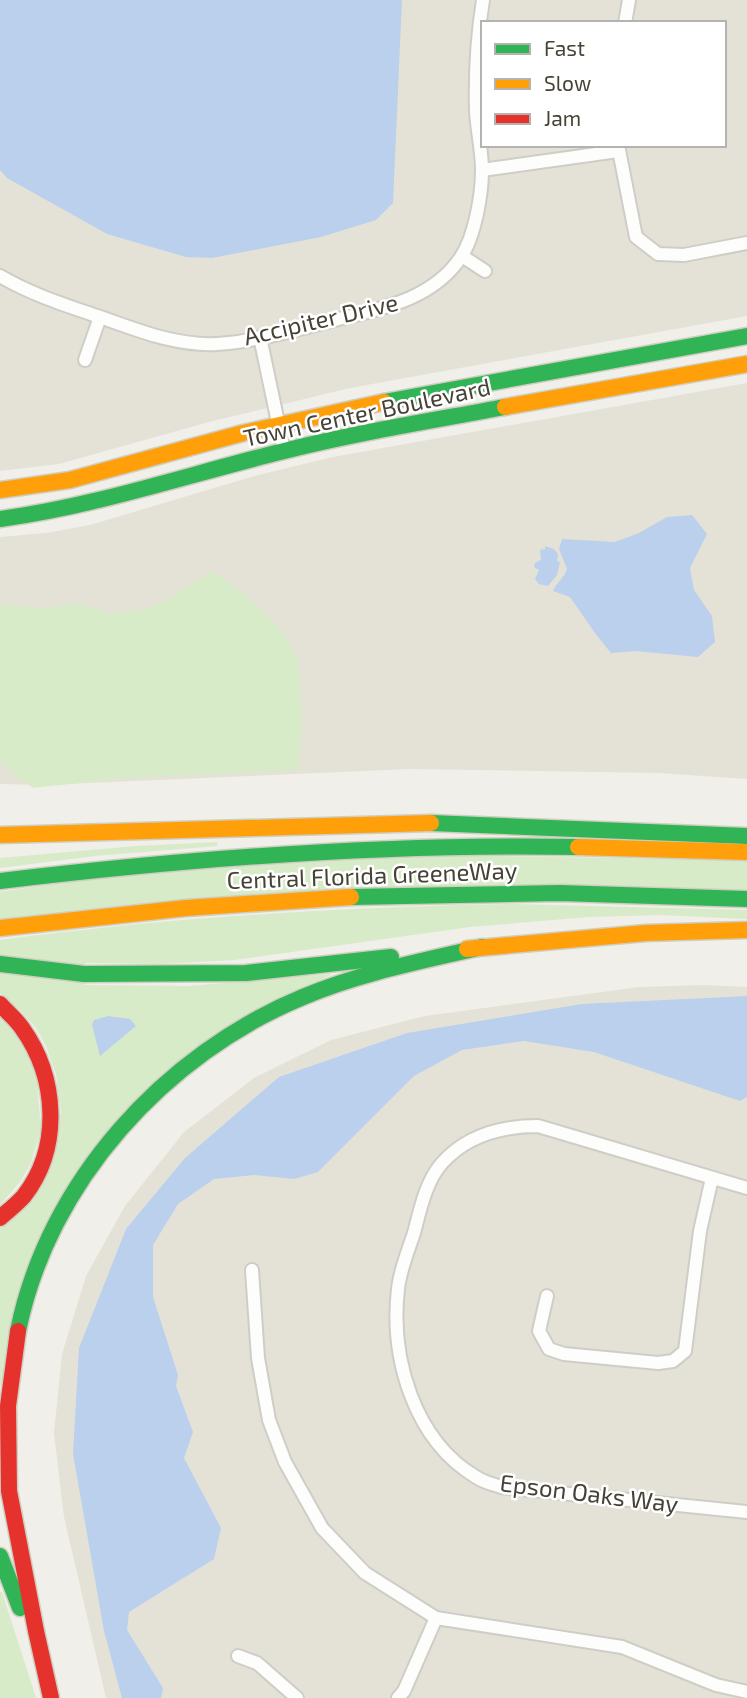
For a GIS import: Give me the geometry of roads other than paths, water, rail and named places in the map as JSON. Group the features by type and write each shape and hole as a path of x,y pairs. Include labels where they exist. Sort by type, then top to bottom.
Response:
{"main road":[{"name":"Town Center Boulevard","path":"0,490 35,487 108,471 208,440 397,399 747,337"},
{"name":"Town Center Boulevard","path":"0,519 95,504 284,451 381,430 747,363"},
{"path":"0,835 443,823 747,835"},
{"path":"0,851 297,828"},
{"name":"Central Florida GreeneWay","path":"0,881 157,863 349,850 551,846 747,852"},
{"name":"Central Florida GreeneWay","path":"0,928 161,909 351,896 551,893 747,899"},
{"path":"0,964 84,974 246,973 482,947 646,933 747,930"},
{"path":"41,1664 9,1494 10,1379 20,1321 41,1258 69,1199 107,1144 140,1108 178,1072 225,1038 279,1007 335,983 482,947"},
{"path":"0,1004 26,1031 36,1048 51,1090 52,1111 50,1134 38,1170 20,1199 0,1218"},
{"path":"0,1556 51,1698"}],"street":[{"name":"Accipiter Drive","path":"0,276 56,303 100,317 175,340 215,344 260,337 404,302 435,285 462,256 477,218 482,170 476,114 476,60 483,0"},
{"path":"625,21 629,0"},
{"path":"482,170 618,148 636,237 658,254 684,255 747,243"},
{"path":"462,256 485,271"},
{"path":"85,360 100,317"},
{"path":"260,337 284,451"},
{"name":"Epson Oaks Way","path":"747,1188 538,1126 513,1126 483,1133 461,1146 440,1165 425,1195 398,1287 396,1331 400,1362 410,1395 424,1421 454,1462 478,1479 501,1487 747,1512"},
{"path":"547,1296 539,1331 549,1349 564,1354 658,1363 673,1361 685,1351 700,1231 712,1178"},
{"path":"252,1270 260,1371 269,1420 285,1462 322,1528 365,1573 436,1618 622,1647 705,1681 747,1692"},
{"path":"398,1698 404,1691 436,1618"},
{"path":"238,1656 257,1663 297,1698"}],"water":[{"path":"0,0 402,0 393,203 376,220 321,237 212,258 186,257 107,234 7,178 0,170"},
{"path":"692,515 707,534 690,568 694,590 712,616 715,642 698,657 635,651 611,653 570,597 553,591 567,569 559,549 562,539 615,542 639,533 667,517"},
{"path":"545,546 554,549 558,554 557,561 560,562 557,575 548,586 539,584 535,579 539,570 534,567 535,563 541,560 540,550 545,549"},
{"path":"747,996 747,1097 740,1101 594,1052 524,1041 462,1050 414,1076 318,1172 294,1179 254,1175 214,1179 178,1204 153,1245 153,1297 178,1375 176,1386 193,1432 184,1458 221,1528 214,1559 129,1612 127,1630 163,1688 161,1698 122,1698 104,1631 73,1454 79,1348 126,1229 185,1158 279,1077 407,1033 582,1004"},
{"path":"108,1016 130,1019 136,1026 100,1056 92,1025 94,1020"}]}
